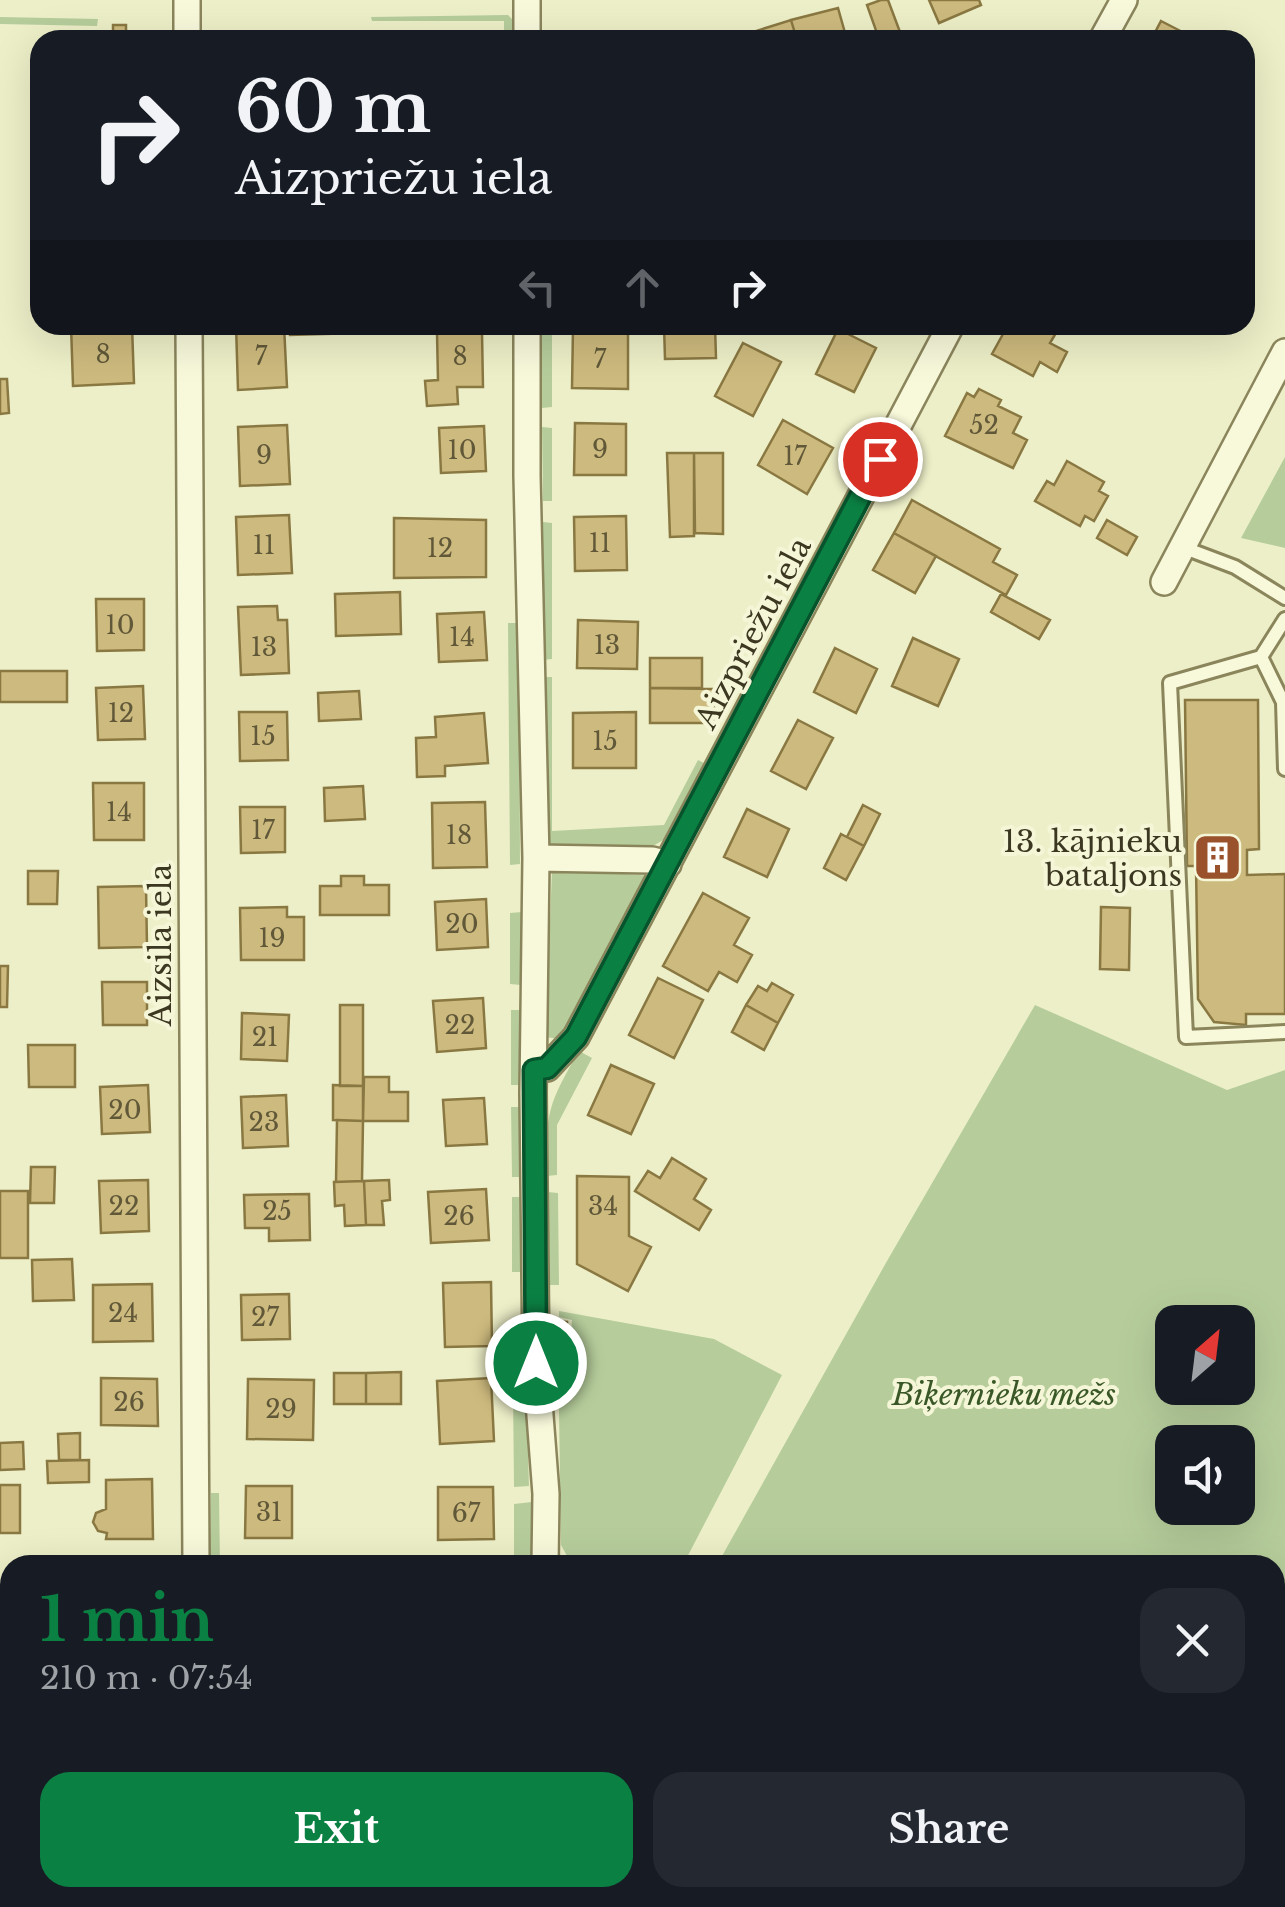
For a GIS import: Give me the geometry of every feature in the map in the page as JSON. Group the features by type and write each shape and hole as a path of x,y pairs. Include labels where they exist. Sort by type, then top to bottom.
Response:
{"street":[{"path":"187,0 188,30"},
{"path":"527,0 527,30"},
{"path":"1108,30 1124,0"},
{"name":"Aizsila iela","path":"189,335 196,1555"},
{"path":"527,335 536,858 536,1363 546,1494 545,1555"},
{"name":"Aizpriežu iela","path":"534,1070 547,1068 576,1037 946,335"},
{"path":"1164,582 1285,352"},
{"path":"536,858 652,860 668,864"}],"lane":[{"path":"1182,548 1234,568 1285,598"},
{"path":"1285,619 1261,657 1170,683 1186,1036 1285,1032"},
{"path":"1261,657 1283,702 1285,769"}],"green space":[{"path":"508,15 513,20 513,30 504,30 504,21 372,21 371,17"},
{"path":"0,17 98,19 97,26 0,24"},
{"path":"542,335 552,335 552,407 542,408"},
{"path":"542,427 552,428 552,501 543,501"},
{"path":"1285,457 1285,548 1241,538"},
{"path":"543,522 552,523 552,659 542,660"},
{"path":"508,623 519,623 520,864 510,865"},
{"path":"544,677 552,677 552,831 664,825 698,760 708,765 667,838 651,847 552,846 547,840"},
{"path":"552,869 654,876 564,1040 546,1037"},
{"path":"522,912 521,985 510,984 510,913"},
{"name":"Biķernieku mežs","path":"1035,1005 1227,1090 1285,1070 1285,1555 723,1555"},
{"path":"511,1010 521,1010 522,1085 511,1085"},
{"path":"579,1051 592,1058 557,1125 557,1175 547,1176 551,1110"},
{"path":"511,1107 524,1107 524,1177 512,1177"},
{"path":"548,1192 558,1193 559,1285 550,1285"},
{"path":"512,1197 523,1197 524,1272 512,1272"},
{"path":"559,1311 714,1339 782,1375 688,1555 566,1555 561,1545 558,1343 570,1343 572,1320 559,1317"},
{"path":"513,1392 526,1392 529,1486 514,1487"},
{"path":"211,1493 219,1493 220,1555 210,1555"},
{"path":"532,1502 537,1542 531,1555 514,1555 514,1504"}],"building":[{"path":"888,0 899,30 876,30 867,5"},
{"path":"929,0 979,0 981,5 939,23"},
{"path":"838,8 844,30 794,30 791,20"},
{"path":"791,20 794,30 759,30"},
{"path":"1161,21 1179,30 1156,30"},
{"path":"113,25 126,25 126,30 113,30"},
{"path":"71,335 132,335 134,383 73,386"},
{"path":"236,335 284,335 287,387 238,390"},
{"path":"437,335 482,335 483,387 457,387 458,404 427,406 425,381 438,380"},
{"path":"573,335 628,335 628,389 572,388"},
{"path":"664,335 715,335 716,358 665,359"},
{"path":"835,335 850,335 876,348 854,392 816,374"},
{"path":"1002,335 1055,335 1050,343 1067,352 1057,372 1040,362 1033,376 992,354"},
{"path":"743,343 781,362 753,416 715,396"},
{"path":"0,379 7,379 9,413 0,414"},
{"path":"979,389 1001,400 998,406 1021,417 1013,433 1027,440 1013,468 945,436 967,393 974,397"},
{"path":"783,420 833,448 807,494 758,465"},
{"path":"575,423 626,424 626,475 574,475"},
{"path":"287,425 290,484 240,486 238,427"},
{"path":"484,426 486,471 441,473 439,428"},
{"path":"667,453 694,453 694,536 670,537"},
{"path":"694,453 723,453 723,534 695,533"},
{"path":"1067,461 1104,482 1099,491 1108,496 1094,521 1085,516 1080,526 1035,501 1047,481 1054,485"},
{"path":"912,500 1000,549 993,562 1017,575 1006,595 894,533"},
{"path":"289,515 292,573 238,575 236,517"},
{"path":"626,516 627,570 575,571 574,517"},
{"path":"394,518 486,520 486,577 394,578"},
{"path":"1107,520 1137,537 1127,555 1097,538"},
{"path":"894,533 936,556 915,593 873,570"},
{"path":"400,592 401,634 336,636 335,594"},
{"path":"1001,594 1050,620 1039,639 991,612"},
{"path":"96,599 144,599 144,650 97,651"},
{"path":"277,606 278,620 287,620 289,673 241,675 238,607"},
{"path":"484,612 487,660 439,662 437,614"},
{"path":"578,620 638,622 637,669 577,668"},
{"path":"913,638 959,659 938,706 892,686"},
{"path":"835,648 877,669 856,713 814,692"},
{"path":"650,658 702,658 702,688 650,688"},
{"path":"0,671 67,671 67,702 0,702"},
{"path":"143,686 145,739 98,740 96,688"},
{"path":"650,688 714,689 714,723 650,723"},
{"path":"359,691 361,719 319,721 318,693"},
{"name":"13. kājnieku bataljons","path":"1185,700 1258,700 1259,849 1247,850 1247,875 1285,874 1285,1014 1246,1014 1246,1025 1214,1022 1198,999 1196,866 1187,866"},
{"path":"239,712 287,712 288,760 240,761"},
{"path":"636,712 636,768 573,768 573,713"},
{"path":"484,713 488,763 445,766 445,776 417,777 416,738 436,737 435,717"},
{"path":"798,720 833,738 806,789 771,771"},
{"path":"93,783 144,783 144,840 94,840"},
{"path":"363,786 365,819 325,821 324,788"},
{"path":"485,802 487,867 433,868 432,803"},
{"path":"863,805 880,814 864,846 847,837"},
{"path":"240,807 285,807 285,852 241,853"},
{"path":"747,809 789,829 767,877 724,857"},
{"path":"841,834 864,846 846,880 824,868"},
{"path":"28,871 58,871 57,904 28,904"},
{"path":"341,876 364,876 364,885 389,885 389,915 320,915 320,886 341,886"},
{"path":"146,886 147,947 99,948 98,887"},
{"path":"703,893 749,918 734,945 752,955 737,982 719,972 708,991 663,966"},
{"path":"486,899 488,947 437,950 435,902"},
{"path":"287,907 287,917 304,917 304,960 241,960 240,908"},
{"path":"1101,907 1130,908 1129,970 1100,969"},
{"path":"0,966 8,966 7,1007 0,1007"},
{"path":"658,978 703,1000 674,1058 629,1035"},
{"path":"102,982 147,982 147,1025 103,1025"},
{"path":"772,983 793,995 778,1023 746,1005 758,986 767,991"},
{"path":"483,998 486,1048 437,1052 433,1001"},
{"path":"340,1005 363,1005 363,1086 340,1086"},
{"path":"746,1005 778,1023 764,1050 732,1032"},
{"path":"242,1013 289,1015 287,1061 241,1059"},
{"path":"28,1045 75,1045 75,1087 29,1087"},
{"path":"611,1065 654,1084 631,1134 588,1115"},
{"path":"364,1077 389,1077 389,1092 408,1092 408,1121 363,1121"},
{"path":"148,1085 150,1132 102,1134 100,1087"},
{"path":"333,1085 363,1086 363,1121 333,1120"},
{"path":"286,1095 288,1146 243,1148 241,1097"},
{"path":"484,1098 487,1144 446,1146 443,1100"},
{"path":"337,1120 363,1121 362,1181 336,1182"},
{"path":"672,1158 706,1179 694,1199 711,1210 699,1230 635,1191 648,1171 660,1178"},
{"path":"31,1167 55,1167 54,1203 30,1203"},
{"path":"577,1176 629,1177 629,1236 651,1247 628,1291 577,1264"},
{"path":"148,1180 149,1231 101,1233 99,1181"},
{"path":"389,1180 390,1200 382,1201 384,1225 366,1225 364,1181"},
{"path":"364,1181 366,1225 345,1226 344,1205 335,1206 334,1182"},
{"path":"486,1189 489,1240 431,1243 428,1192"},
{"path":"0,1191 28,1191 28,1258 0,1258"},
{"path":"309,1194 310,1240 269,1241 269,1228 245,1228 244,1195"},
{"path":"72,1259 74,1300 33,1301 32,1260"},
{"path":"491,1282 492,1346 445,1347 443,1283"},
{"path":"152,1284 153,1341 93,1342 93,1285"},
{"path":"289,1294 290,1339 242,1340 241,1295"},
{"path":"556,1321 567,1322 567,1338 556,1338"},
{"path":"401,1372 401,1404 366,1404 366,1373"},
{"path":"334,1373 366,1373 366,1404 334,1404"},
{"path":"101,1378 157,1379 158,1426 101,1425"},
{"path":"491,1378 494,1441 440,1444 437,1381"},
{"path":"248,1379 314,1380 313,1440 247,1439"},
{"path":"80,1433 80,1460 59,1460 58,1434"},
{"path":"23,1442 24,1469 0,1470 0,1443"},
{"path":"89,1460 89,1482 48,1483 47,1461"},
{"path":"152,1479 153,1539 106,1539 107,1533 98,1531 93,1522 96,1513 106,1509 106,1480"},
{"path":"0,1485 20,1485 20,1533 0,1533"},
{"path":"246,1486 292,1486 292,1538 245,1538"},
{"path":"438,1487 493,1487 494,1539 438,1540"}],"place":[{"name":"13. kājnieku bataljons","path":"1217,858"}],"route":[{"path":"536,1363 534,1070 547,1068 576,1037 880,459"}]}
